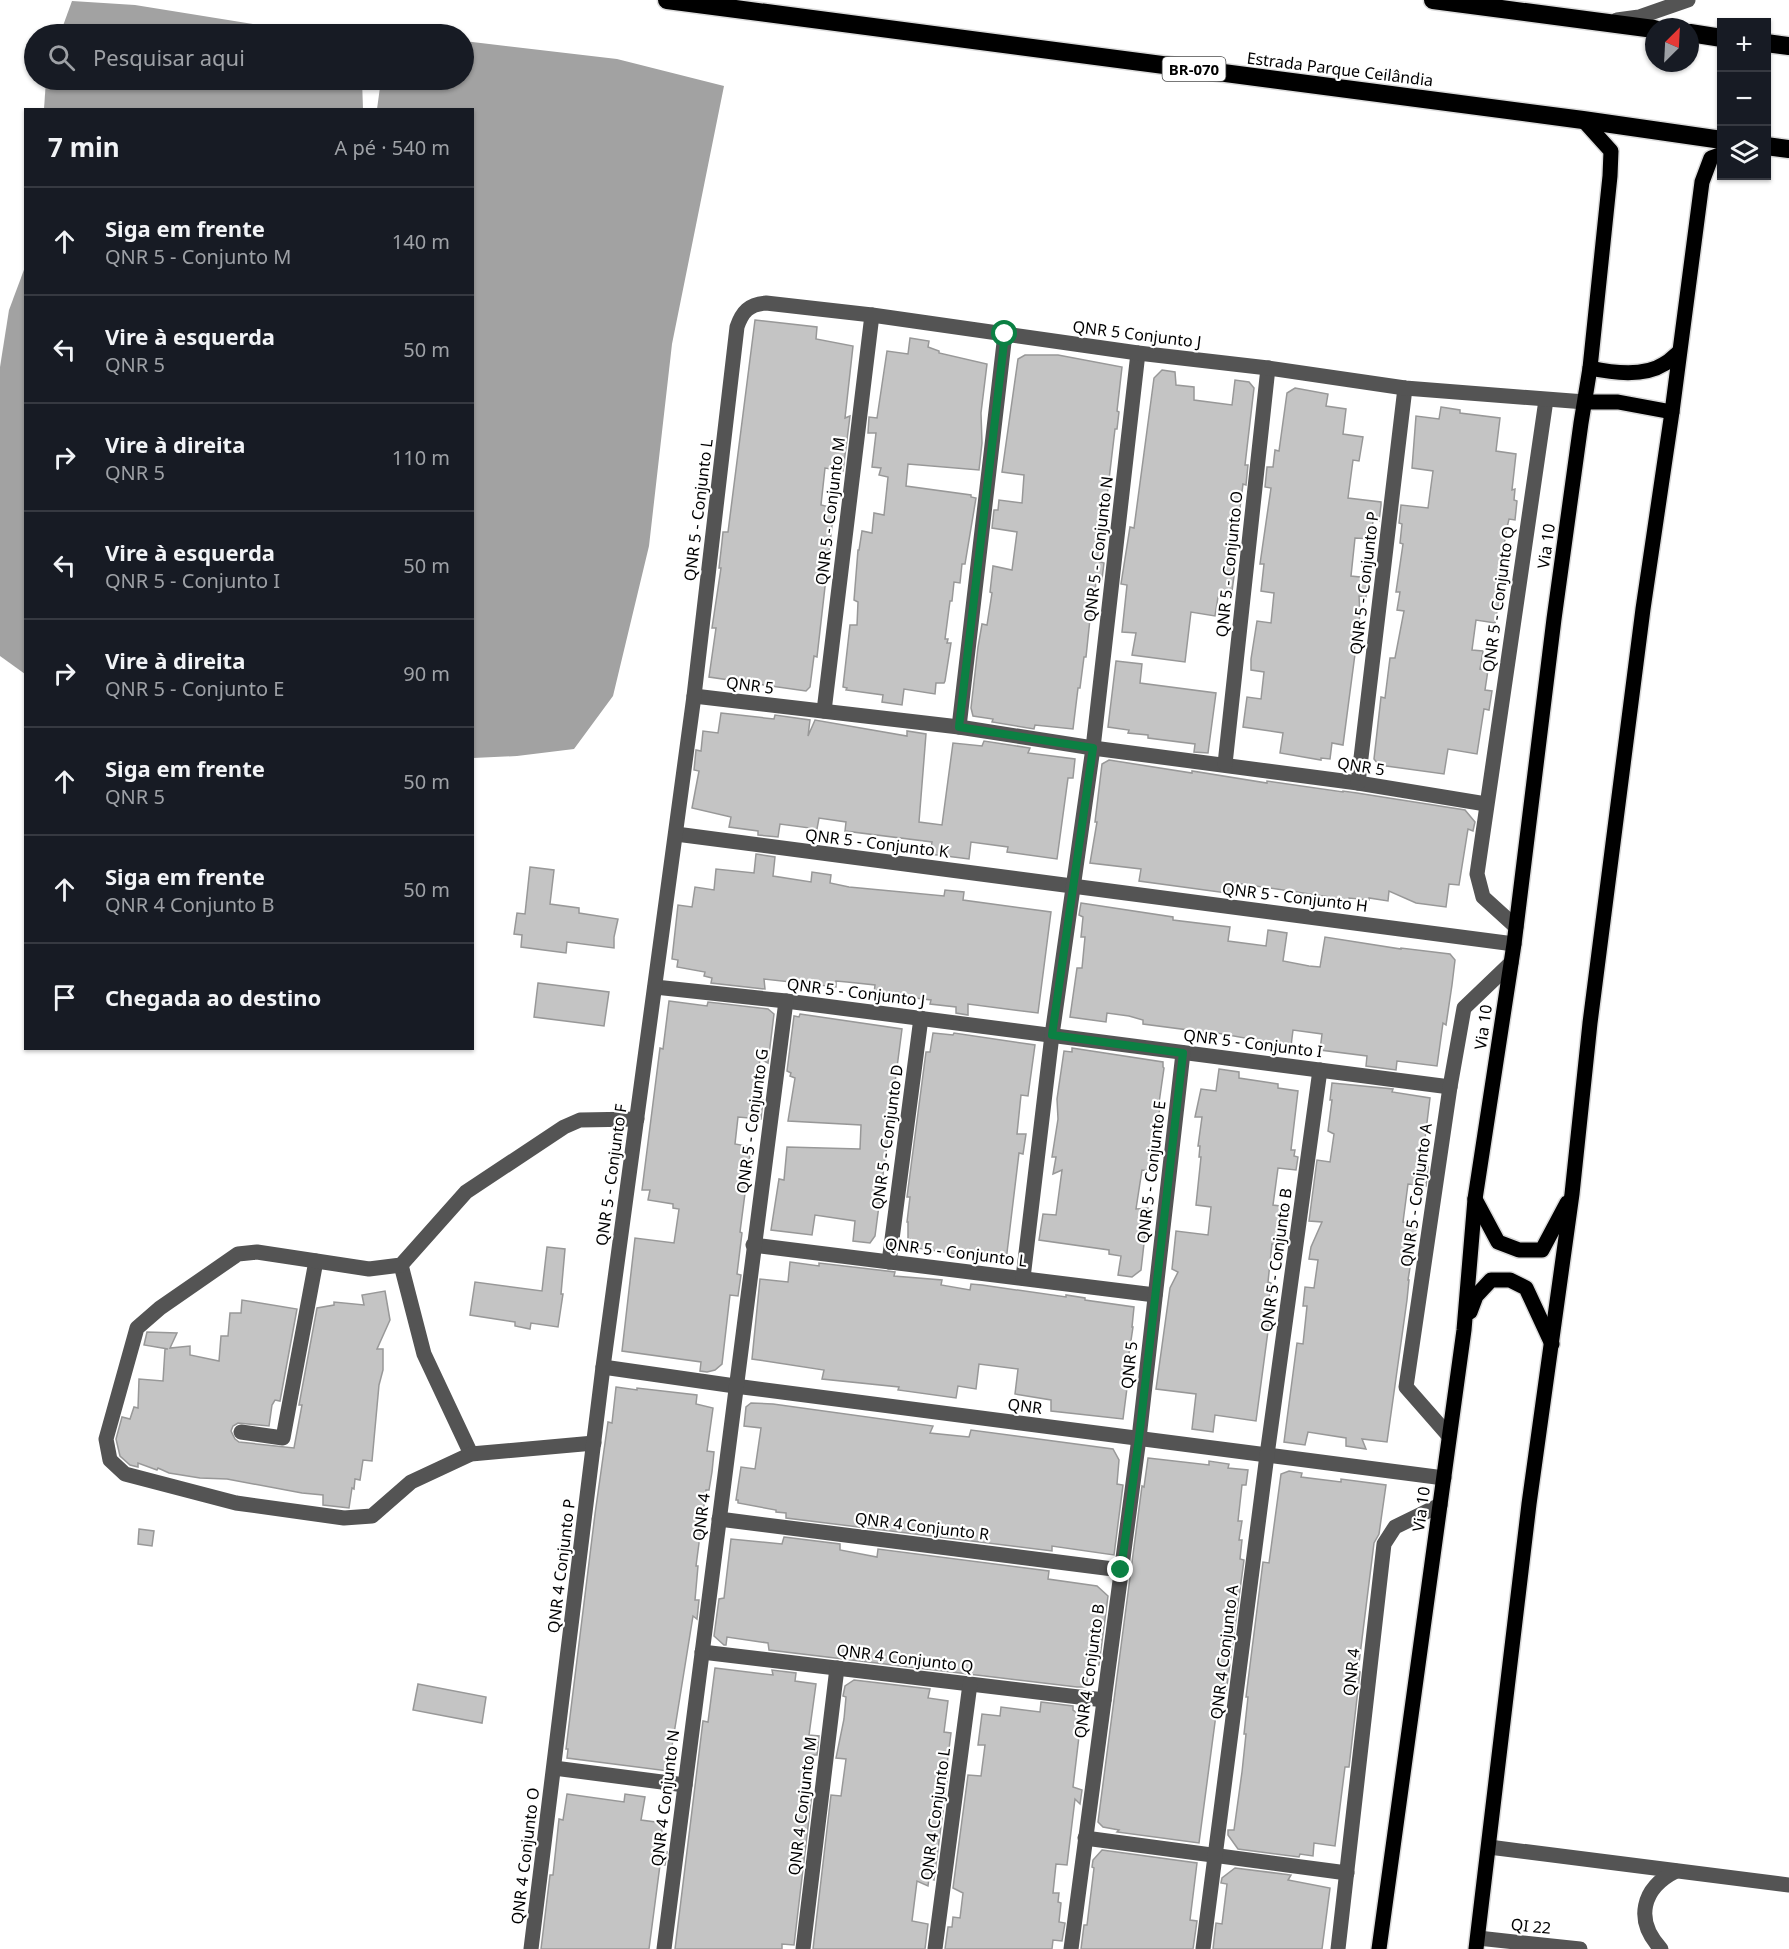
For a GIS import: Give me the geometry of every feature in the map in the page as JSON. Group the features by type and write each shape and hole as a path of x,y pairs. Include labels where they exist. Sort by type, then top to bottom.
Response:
{"highway":[{"name":"Estrada Parque Ceilândia","path":"667,0 1717,139"},
{"path":"1433,0 1645,28"},
{"path":"1699,34 1717,37"},
{"path":"1771,44 1789,46"},
{"path":"1771,147 1789,149"}],"main road":[{"name":"Via 10","path":"1379,1949 1464,1330 1475,1199 1514,944 1554,619 1590,368 1611,151 1583,120"},
{"path":"1477,1943 1529,1504 1572,1194 1593,999 1643,609 1702,182 1711,158 1717,156"},
{"path":"1590,368 1608,372 1649,371 1666,364 1679,352"},
{"path":"1584,402 1618,402 1672,412"},
{"path":"1475,1199 1498,1242 1519,1250 1542,1250 1572,1194"},
{"path":"1464,1330 1476,1296 1491,1280 1510,1280 1526,1288 1552,1344"}],"street":[{"path":"1604,22 1639,17 1688,0"},
{"name":"QNR 5 Conjunto J","path":"737,327 741,315 755,304 872,315 1138,353 1405,387 1546,400"},
{"name":"QNR 5 - Conjunto M","path":"824,711 872,315"},
{"name":"QNR 5 - Conjunto L","path":"694,696 737,327"},
{"path":"959,727 1005,334"},
{"name":"QNR 5 - Conjunto N","path":"1093,748 1138,353"},
{"name":"QNR 5 - Conjunto O","path":"1225,764 1268,368"},
{"name":"QNR 5 - Conjunto P","path":"1358,783 1405,387"},
{"path":"1546,400 1584,402"},
{"name":"QNR 5 - Conjunto Q","path":"1486,804 1546,400"},
{"path":"655,987 694,696"},
{"name":"QNR 5","path":"694,696 959,727 1093,748 1358,783 1486,804"},
{"path":"1023,1278 1052,1035 1093,748"},
{"path":"1486,804 1477,874 1484,897 1516,927"},
{"name":"QNR 5 - Conjunto K","path":"676,834 1072,886"},
{"name":"QNR 5 - Conjunto H","path":"1072,886 1514,944"},
{"name":"QNR 5 - Conjunto A","path":"1449,1436 1406,1387 1450,1087 1464,1008 1511,963"},
{"name":"QNR 5 - Conjunto J","path":"655,987 786,1001 1052,1035"},
{"name":"QNR 5 - Conjunto F","path":"603,1367 655,987"},
{"name":"QNR 5 - Conjunto G","path":"753,1245 786,1001"},
{"name":"QNR 5 - Conjunto D","path":"889,1262 921,1018"},
{"name":"QNR 5 - Conjunto I","path":"1052,1035 1450,1087"},
{"name":"QNR 5 - Conjunto E","path":"1155,1295 1183,1053"},
{"name":"QNR 5 - Conjunto B","path":"1267,1455 1320,1070"},
{"path":"594,1443 471,1454 411,1482 372,1516 344,1518 236,1503 125,1474 110,1460 106,1438 137,1328 160,1308 238,1254 257,1252 369,1269 401,1265 466,1192 564,1127 580,1120 637,1119"},
{"path":"735,1386 753,1245"},
{"name":"QNR 5 - Conjunto L","path":"753,1245 1155,1295"},
{"path":"241,1432 283,1438 316,1261"},
{"path":"401,1265 424,1354 471,1454"},
{"name":"QNR 5","path":"1139,1438 1155,1295"},
{"name":"QNR","path":"603,1367 1444,1478"},
{"name":"QNR 4 Conjunto P","path":"554,1768 603,1367"},
{"name":"QNR 4","path":"702,1652 735,1386"},
{"name":"QNR 4 Conjunto B","path":"1071,1949 1139,1438"},
{"name":"QNR 4 Conjunto A","path":"1203,1949 1267,1455"},
{"name":"QNR 4","path":"1338,1949 1384,1544 1395,1527 1440,1505"},
{"name":"QNR 4 Conjunto R","path":"719,1518 1121,1570"},
{"name":"QNR 4 Conjunto Q","path":"702,1652 1104,1700"},
{"name":"QNR 4 Conjunto N","path":"664,1949 702,1652"},
{"name":"QNR 4 Conjunto M","path":"802,1949 837,1668"},
{"name":"QNR 4 Conjunto L","path":"935,1949 970,1684"},
{"path":"554,1768 685,1785"},
{"name":"QNR 4 Conjunto O","path":"531,1949 554,1768"},
{"path":"1085,1838 1347,1873"},
{"path":"1489,1847 1789,1885"},
{"path":"1661,1949 1650,1933 1644,1917 1645,1905 1656,1885 1664,1877 1676,1871"},
{"name":"QI 22","path":"1477,1943 1580,1949"}],"shaded area":[{"path":"72,1 135,5 254,24 64,24"},
{"path":"474,42 617,59 724,86 672,344 649,546 613,696 574,749 517,756 474,758 474,108 377,108 380,90 474,90"},
{"path":"45,90 362,90 363,108 44,108"},
{"path":"24,270 24,673 0,656 0,367 9,310"}],"building":[{"path":"755,320 817,327 816,339 853,346 845,418 850,416 843,471 825,468 821,505 834,508 817,657 814,656 810,687 806,691 709,677 716,628 712,628 721,568 719,568 723,532 728,532"},
{"path":"910,338 929,341 928,347 939,353 987,364 981,413 982,443 979,470 908,464 906,486 971,495 976,498 965,564 962,564 960,583 954,582 952,601 950,601 945,639 948,639 947,643 951,643 945,681 936,683 935,694 904,689 902,705 882,702 883,695 846,690 847,688 843,687 850,625 857,625 858,602 854,600 862,531 872,533 874,513 884,515 888,477 879,475 881,468 872,467 876,433 868,433 869,417 877,418 887,351 908,354"},
{"path":"1025,355 1058,355 1122,367 1117,411 1119,412 1106,505 1109,505 1106,524 1102,523 1097,561 1104,563 1102,579 1099,578 1099,582 1096,582 1073,729 1035,725 1034,729 992,722 993,719 973,716 971,708 982,624 987,625 992,593 990,592 993,566 1012,570 1017,532 992,528 994,510 998,510 999,500 1022,503 1024,475 1002,472 1018,359"},
{"path":"1162,370 1175,372 1176,385 1194,387 1194,400 1232,405 1235,380 1249,382 1254,388 1245,465 1248,465 1246,485 1243,484 1237,532 1231,532 1227,560 1236,561 1231,599 1218,597 1215,616 1191,612 1185,662 1132,655 1136,633 1122,632 1127,585 1121,584 1130,527 1134,528 1154,378"},
{"path":"1295,388 1328,394 1326,406 1346,409 1343,434 1363,437 1359,461 1353,460 1348,498 1381,502 1379,521 1373,521 1371,539 1355,538 1351,576 1369,578 1366,597 1359,596 1360,615 1357,634 1354,634 1355,654 1343,745 1332,743 1330,759 1321,758 1321,760 1280,753 1283,733 1243,727 1247,697 1261,699 1264,672 1251,670 1251,659 1257,621 1271,623 1274,593 1261,591 1264,564 1260,564 1271,488 1265,487 1267,467 1273,467 1275,450 1279,451 1287,393"},
{"path":"1441,407 1460,410 1460,413 1500,418 1496,451 1516,454 1512,490 1515,489 1514,500 1517,501 1515,520 1509,519 1506,532 1499,583 1506,584 1504,601 1499,600 1495,623 1476,620 1472,650 1483,651 1480,669 1488,670 1485,690 1492,691 1489,710 1484,709 1477,754 1448,749 1444,774 1379,765 1374,759 1381,697 1385,698 1390,658 1395,658 1404,611 1397,610 1400,592 1396,592 1403,544 1400,543 1401,505 1428,508 1433,471 1412,468 1416,416 1439,419"},
{"path":"1116,661 1142,664 1140,683 1216,693 1208,753 1194,752 1195,744 1148,738 1148,735 1128,733 1129,730 1108,727"},
{"path":"721,713 774,719 775,715 810,720 808,736 815,720 907,736 907,731 926,734 919,822 942,825 953,743 982,746 984,741 1030,748 1028,753 1075,759 1073,778 1068,778 1057,859 1007,852 1008,847 971,842 969,859 930,854 932,842 845,831 846,822 819,818 817,829 780,824 778,837 758,835 758,831 729,827 731,817 692,808 699,771 694,770 696,750 701,751 703,731 718,733"},
{"path":"1109,760 1267,783 1267,781 1343,791 1465,810 1475,822 1473,831 1468,829 1459,885 1449,884 1446,907 1416,903 1389,891 1388,901 1369,898 1369,900 1349,898 1349,900 1236,883 1234,894 1139,881 1141,869 1090,863 1097,822 1095,822 1102,764"},
{"path":"756,854 775,857 773,876 811,882 812,872 831,875 830,883 849,887 944,896 945,890 964,892 963,900 1051,912 1038,1013 968,1004 968,1015 956,1013 956,1007 930,1004 931,1000 874,993 875,985 847,982 836,981 836,987 764,979 765,989 711,983 712,978 704,976 705,972 677,967 678,960 672,959 678,905 692,907 695,887 714,890 716,869 754,873"},
{"path":"530,867 554,870 550,904 579,908 579,913 618,919 614,948 567,942 566,953 521,947 522,935 514,934 517,913 525,914"},
{"path":"1081,903 1173,917 1173,920 1230,927 1228,941 1266,946 1268,930 1287,933 1283,961 1309,966 1320,967 1325,937 1450,954 1455,960 1446,1025 1443,1023 1437,1066 1397,1061 1396,1070 1366,1066 1367,1056 1320,1050 1322,1034 1293,1030 1291,1046 1217,1033 1215,1037 1196,1034 1196,1031 1143,1024 1143,1020 1107,1013 1106,1022 1070,1017 1077,968 1082,968 1085,937 1081,937 1083,917 1079,915"},
{"path":"538,983 609,992 604,1026 534,1017"},
{"path":"669,1001 707,1006 708,1002 768,1009 774,1014 768,1063 760,1059 755,1099 763,1100 761,1119 738,1117 735,1144 751,1147 740,1232 742,1233 737,1274 741,1275 738,1296 730,1295 722,1364 715,1370 707,1372 700,1371 701,1362 622,1351 635,1238 674,1243 679,1209 673,1208 673,1204 648,1200 650,1190 642,1190 660,1048 663,1049"},
{"path":"800,1014 902,1029 875,1236 870,1243 853,1241 855,1221 815,1215 812,1235 771,1230 779,1179 784,1180 787,1147 860,1149 861,1125 788,1121 795,1078 787,1071 794,1016 799,1017"},
{"path":"933,1033 953,1035 954,1033 1035,1045 1028,1096 1021,1095 1017,1134 1026,1134 1023,1154 1019,1153 1006,1261 916,1248 917,1245 908,1243 907,1222 910,1197 907,1197 926,1052 930,1052"},
{"path":"1072,1048 1163,1062 1159,1103 1161,1103 1159,1113 1161,1114 1153,1171 1142,1170 1136,1209 1148,1208 1141,1270 1132,1277 1118,1275 1121,1256 1109,1254 1109,1250 1039,1240 1043,1214 1056,1215 1062,1170 1053,1174 1056,1157 1052,1157 1058,1119 1057,1099 1064,1051 1072,1052"},
{"path":"1219,1069 1239,1072 1239,1078 1278,1084 1278,1088 1298,1091 1291,1150 1295,1150 1294,1156 1298,1157 1296,1170 1278,1168 1273,1205 1288,1207 1283,1246 1272,1244 1268,1282 1271,1283 1269,1301 1272,1301 1256,1421 1215,1415 1213,1432 1192,1429 1196,1394 1156,1389 1170,1288 1178,1272 1172,1269 1176,1231 1208,1235 1211,1207 1196,1205 1201,1157 1199,1157 1200,1146 1198,1146 1202,1117 1195,1117 1201,1089 1216,1091"},
{"path":"1332,1083 1393,1089 1392,1092 1430,1098 1424,1147 1426,1147 1424,1167 1428,1167 1426,1186 1408,1184 1403,1222 1417,1224 1387,1442 1362,1439 1366,1449 1346,1446 1346,1438 1308,1432 1305,1445 1284,1442 1297,1343 1303,1344 1307,1306 1303,1306 1305,1287 1314,1288 1318,1260 1309,1259 1311,1247 1322,1222 1309,1221 1317,1160 1330,1162 1334,1134 1328,1131"},
{"path":"547,1247 565,1249 561,1294 563,1294 558,1327 531,1323 530,1329 515,1326 515,1322 470,1315 475,1282 542,1291"},
{"path":"790,1262 895,1272 894,1276 942,1280 941,1285 970,1290 971,1284 982,1285 1066,1297 1066,1295 1134,1307 1124,1387 1127,1388 1123,1419 1051,1411 1051,1400 1015,1394 1018,1369 979,1364 976,1389 958,1386 956,1398 898,1390 899,1387 822,1379 824,1370 752,1359 760,1279 788,1282"},
{"path":"385,1291 390,1320 377,1349 383,1349 383,1370 379,1385 372,1461 363,1460 360,1480 355,1479 354,1489 352,1488 349,1508 323,1505 323,1495 227,1479 169,1473 138,1463 138,1467 130,1465 120,1456 116,1439 122,1417 130,1419 134,1407 138,1408 139,1379 163,1381 165,1349 168,1349 144,1345 147,1332 177,1333 170,1348 190,1346 190,1355 219,1361 221,1336 228,1336 230,1313 241,1313 242,1300 297,1309 280,1401 275,1400 272,1405 269,1426 238,1423 231,1431 239,1442 294,1448 302,1405 299,1405 317,1308 334,1305 334,1302 364,1305 362,1295"},
{"path":"616,1387 697,1395 696,1404 713,1408 707,1451 714,1452 712,1472 709,1490 706,1490 696,1566 698,1566 695,1600 699,1600 697,1619 693,1616 668,1771 567,1758 568,1749 566,1749 595,1514 608,1422 612,1423"},
{"path":"751,1403 933,1426 930,1433 969,1437 971,1430 1113,1449 1119,1460 1117,1484 1123,1485 1114,1555 1052,1546 1052,1551 786,1518 786,1513 738,1503 736,1500 741,1467 755,1469 761,1428 744,1426 746,1407"},
{"path":"1148,1458 1209,1465 1209,1461 1229,1464 1228,1468 1248,1470 1246,1485 1242,1485 1238,1521 1242,1521 1239,1540 1242,1540 1240,1559 1244,1560 1226,1693 1219,1692 1199,1843 1117,1832 1119,1830 1103,1827 1098,1822 1142,1486 1144,1487"},
{"path":"1289,1471 1302,1473 1301,1477 1386,1485 1379,1534 1374,1543 1349,1767 1345,1767 1335,1846 1314,1843 1313,1856 1300,1854 1299,1857 1238,1849 1228,1835 1228,1830 1234,1830 1242,1772 1248,1697 1246,1697 1263,1562 1269,1563 1281,1474"},
{"path":"139,1529 154,1531 152,1546 138,1544"},
{"path":"784,1537 840,1544 840,1550 877,1557 878,1549 1049,1571 1048,1579 1097,1586 1108,1596 1099,1665 1090,1664 1086,1687 1077,1687 769,1650 768,1643 727,1637 726,1645 724,1645 714,1636 719,1599 724,1598 731,1539 782,1544"},
{"path":"715,1668 773,1675 772,1670 796,1673 795,1681 816,1684 809,1735 819,1736 817,1755 810,1755 805,1793 812,1793 794,1945 782,1944 782,1949 675,1949 703,1721 708,1722"},
{"path":"854,1680 930,1689 928,1698 948,1701 944,1732 951,1733 946,1773 948,1773 934,1880 929,1878 928,1886 917,1881 912,1921 928,1924 925,1949 813,1949 831,1795 841,1796 846,1759 836,1758 844,1719 846,1697 843,1696 845,1686"},
{"path":"418,1684 486,1697 482,1723 413,1710"},
{"path":"1041,1702 1073,1706 1073,1710 1083,1717 1073,1787 1082,1790 1080,1804 1075,1799 1067,1865 1056,1864 1053,1893 1059,1893 1058,1902 1061,1903 1059,1922 1065,1923 1062,1941 1053,1940 1052,1949 945,1949 948,1927 952,1927 953,1917 960,1918 963,1893 953,1888 968,1775 981,1776 985,1745 978,1745 982,1714 1000,1716 1001,1707 1040,1712"},
{"path":"567,1794 624,1802 625,1794 645,1797 641,1820 663,1823 659,1851 667,1852 665,1865 660,1865 649,1949 541,1949 559,1819 563,1820"},
{"path":"1102,1850 1197,1863 1190,1920 1197,1921 1193,1949 1081,1949 1084,1925 1087,1925 1093,1860"},
{"path":"1235,1868 1291,1875 1288,1880 1330,1888 1322,1949 1213,1949 1216,1923 1222,1924 1227,1884 1221,1883 1222,1878"}],"route":[{"path":"1005,334 959,727 1093,748 1052,1035 1183,1053 1139,1438 1121,1570"}]}
